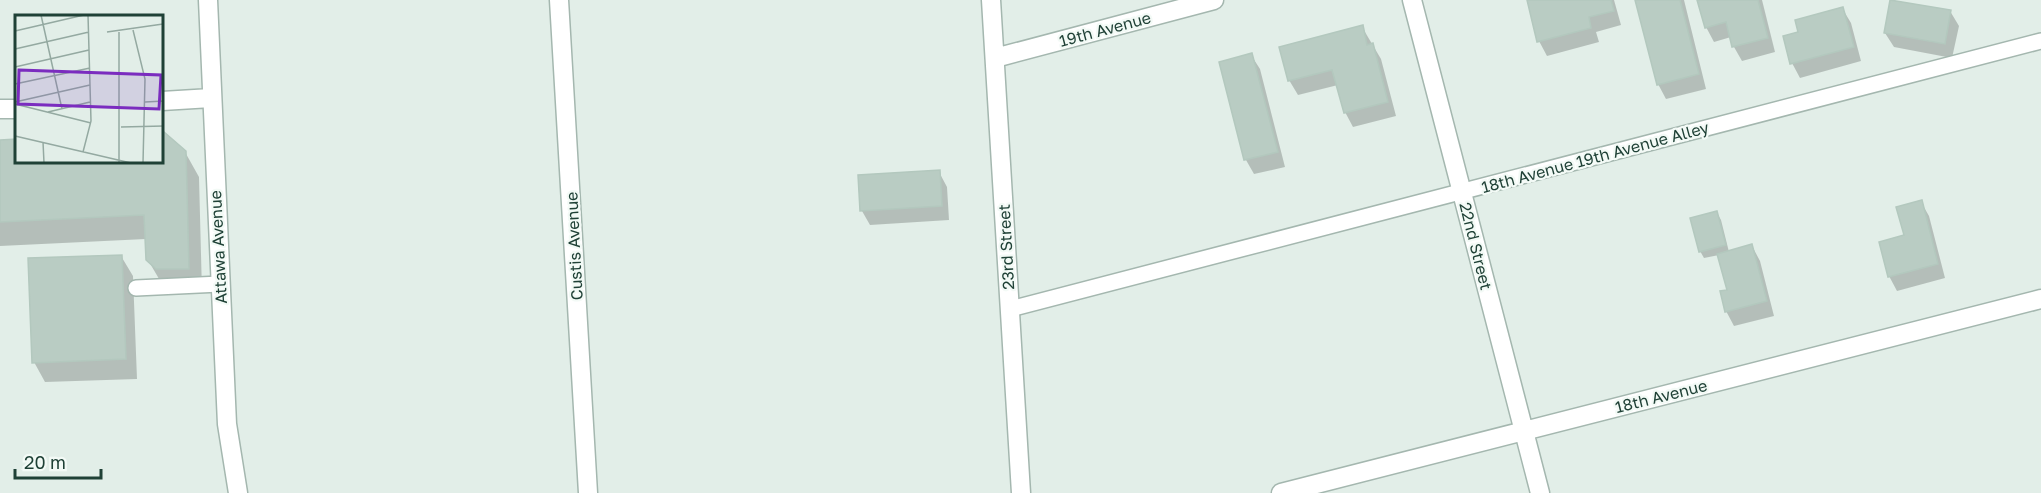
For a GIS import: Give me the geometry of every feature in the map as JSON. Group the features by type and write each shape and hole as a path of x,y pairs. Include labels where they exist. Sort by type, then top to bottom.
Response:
{"street":[{"name":"Attawa Avenue","path":"208,0 226,424 238,493"},
{"name":"Custis Avenue","path":"559,0 588,493"},
{"name":"23rd Street","path":"992,0 1021,493"},
{"name":"19th Avenue","path":"995,58 1214,0"},
{"name":"22nd Street","path":"1412,0 1540,493"},
{"path":"164,100 211,98"},
{"path":"0,109 15,108"},
{"name":"18th Avenue","path":"1281,493 2041,298"}],"lane":[{"name":"18th Avenue 19th Avenue Alley","path":"1010,309 2041,41"},
{"path":"136,288 220,284"}],"building":[{"path":"1527,0 1611,0 1614,11 1589,17 1591,28 1537,42"},
{"path":"1635,0 1680,0 1699,74 1657,85"},
{"path":"1697,0 1758,0 1768,38 1732,47 1726,22 1705,28"},
{"path":"1890,0 1951,10 1945,44 1884,33"},
{"path":"1843,7 1854,47 1790,64 1783,36 1798,32 1795,20"},
{"path":"1363,25 1367,45 1373,43 1388,102 1344,113 1332,70 1288,81 1279,47"},
{"path":"1252,53 1278,152 1244,160 1219,62"},
{"path":"164,132 186,151 189,269 156,269 146,260 144,215 0,222 0,140 15,139 15,164 164,164"},
{"path":"940,170 942,206 860,211 858,175"},
{"path":"1922,200 1938,264 1888,277 1879,242 1904,235 1896,207"},
{"path":"1717,211 1726,245 1699,252 1690,218"},
{"path":"1752,244 1767,301 1725,312 1720,291 1727,290 1717,254"},
{"path":"122,255 126,359 32,363 28,258"}]}
